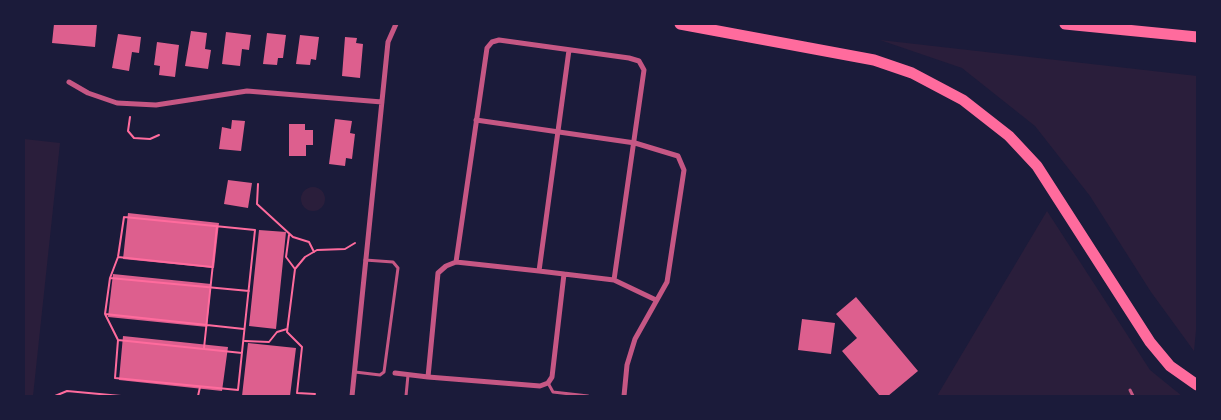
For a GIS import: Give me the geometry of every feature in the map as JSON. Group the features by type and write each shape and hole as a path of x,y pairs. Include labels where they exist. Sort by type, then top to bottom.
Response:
{"highway":[{"path":"680,24 874,60 912,73 964,100 1009,136 1037,166 1155,348 1170,366 1197,385"},
{"path":"1065,24 1197,37"}],"street":[{"path":"352,396 388,42 396,24"},
{"path":"456,262 487,48 492,42 499,40 639,61 644,70 614,280"},
{"path":"539,271 570,50"},
{"path":"69,82 88,93 117,103 156,105 247,91 382,102"},
{"path":"476,120 635,143 678,156 684,170 667,282 635,338 627,365 624,396"},
{"path":"428,377 438,273 446,266 456,262 614,280 656,300"},
{"path":"395,373 540,386 548,383 552,376 564,274"}],"lane":[{"path":"354,372 380,375 384,372 398,268 393,262 365,260"},
{"path":"406,396 408,375"},
{"path":"548,383 553,394 588,396"},
{"path":"1130,390 1133,396"}],"path":[{"path":"130,116 128,131 134,138 150,139 159,135"},
{"path":"258,184 257,204 289,234 309,242 314,252"},
{"path":"124,217 217,226 255,230 238,390 115,378 118,340 105,314 110,278 118,257 124,217"},
{"path":"204,349 217,226"},
{"path":"289,234 286,257 295,269"},
{"path":"315,394 296,393 302,347 287,332 295,269 305,257 314,252 345,249 354,243"},
{"path":"118,257 212,267"},
{"path":"110,278 249,291"},
{"path":"105,314 245,329"},
{"path":"244,341 269,342 277,332 287,329"},
{"path":"118,340 242,353"},
{"path":"198,396 200,386"},
{"path":"55,396 67,391 121,396"}],"shaded area":[{"path":"880,40 1197,76 1197,320 1194,351 1151,292 1090,196 1035,126 962,68"},
{"path":"24,139 60,143 33,396 24,396"},
{"path":"313,187 322,190 325,199 322,208 313,211 304,208 301,199 304,190"},
{"path":"1047,211 1150,370 1182,396 937,396"}],"building":[{"path":"54,24 97,24 95,47 52,43"},
{"path":"191,31 207,33 205,49 211,50 208,69 185,66"},
{"path":"226,32 251,35 249,50 242,49 240,66 222,64"},
{"path":"267,33 286,35 283,58 278,58 277,65 263,64"},
{"path":"118,34 141,37 139,53 132,52 129,71 112,68"},
{"path":"300,35 319,37 316,60 311,59 310,65 296,64"},
{"path":"345,37 357,38 356,43 363,44 360,78 342,76"},
{"path":"157,42 179,45 175,77 159,75 160,66 154,65"},
{"path":"335,119 352,121 350,133 355,134 352,159 346,158 345,166 329,164"},
{"path":"232,120 245,121 241,151 219,149 222,127 231,129"},
{"path":"289,124 305,124 305,130 313,130 313,145 306,145 306,156 289,156"},
{"path":"228,180 252,183 248,208 224,204"},
{"path":"128,213 219,223 214,268 123,259"},
{"path":"259,230 286,232 276,329 249,326"},
{"path":"113,274 211,284 207,327 108,317"},
{"path":"856,297 918,371 888,396 880,396 842,351 857,338 836,314"},
{"path":"802,319 835,323 831,354 798,350"},
{"path":"123,336 228,347 222,391 119,380"},
{"path":"248,343 296,348 290,396 242,396"}]}
